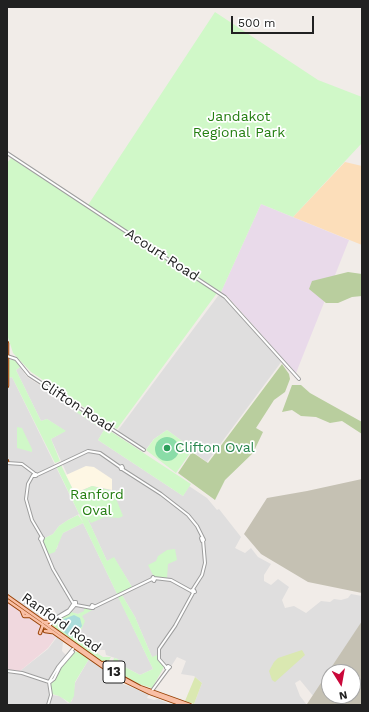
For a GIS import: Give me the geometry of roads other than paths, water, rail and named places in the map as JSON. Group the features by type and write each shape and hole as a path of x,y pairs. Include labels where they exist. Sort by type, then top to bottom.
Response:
{"main road":[{"path":"7,344 7,386"},
{"name":"Ranford Road","path":"7,599 22,610 24,616 31,616 46,625 73,649 119,678 183,705"},
{"name":"Ranford Road","path":"7,599 118,675 152,692 190,705"},
{"path":"40,633 46,625"},
{"path":"45,631 54,633"},
{"path":"73,649 79,648"},
{"path":"100,663 109,663"}],"street":[{"name":"Acourt Road","path":"7,153 225,297 299,379"},
{"name":"Clifton Road","path":"7,357 14,357 29,375 144,450"},
{"path":"152,692 166,668 158,657 159,649 175,626 192,591 196,587 205,563 201,534 188,515 100,454 88,451 34,474 31,478 28,484 26,499 31,516 52,569 74,603 93,606 148,581 158,578 171,580 192,591"},
{"path":"8,462 22,464 34,474"},
{"path":"46,625 69,610 74,603"},
{"path":"47,683 73,649"},
{"path":"7,672 22,673 47,683 50,688 48,705"}],"water":[{"path":"74,615 80,618 82,626 74,636 70,637 63,631 60,623 64,619"}],"place":[{"name":"Clifton Oval","path":"167,448"}],"park label":[{"name":"Jandakot Regional Park","path":"239,126"},
{"name":"Ranford Oval","path":"97,504"}]}
